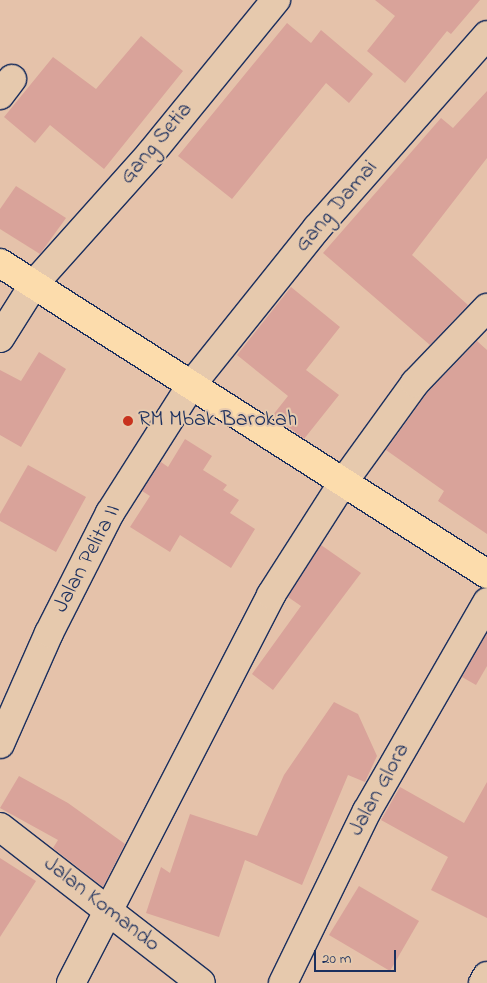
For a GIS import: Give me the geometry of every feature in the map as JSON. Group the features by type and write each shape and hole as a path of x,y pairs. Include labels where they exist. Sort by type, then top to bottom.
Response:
{"main road":[{"path":"0,263 192,384 342,484 487,574"}],"street":[{"name":"Gang Setia","path":"0,338 34,284 151,153 276,0"},
{"name":"Gang Damai","path":"192,384 317,228 487,35"},
{"path":"71,983 107,908 271,596 342,484 415,383 487,308"},
{"name":"Jalan Pelita II","path":"0,744 49,633 110,513 192,384"},
{"name":"Jalan Glora","path":"283,983 367,811 487,602"},
{"name":"Jalan Komando","path":"0,827 107,908 201,983"},
{"path":"483,983 487,976"}],"building":[{"path":"375,0 480,0 451,34 447,31 405,83 367,51 395,16"},
{"path":"287,23 311,43 321,30 373,74 349,103 326,83 232,199 178,156"},
{"path":"141,36 183,71 104,169 50,125 35,143 4,117 53,57 96,89"},
{"path":"487,91 487,158 412,255 468,305 430,345 323,253 441,118 453,128"},
{"path":"16,186 66,218 40,254 0,229 0,209"},
{"path":"291,287 340,327 306,370 339,395 304,439 273,415 288,396 237,355"},
{"path":"477,341 487,350 487,534 438,501 444,491 386,450 427,393"},
{"path":"39,352 66,369 21,447 0,435 0,370 21,381"},
{"path":"185,439 212,456 203,470 227,485 223,490 239,500 230,513 255,529 231,568 180,535 170,552 130,527 150,496 142,491 161,462 168,467"},
{"path":"28,465 86,497 56,552 0,521 0,514"},
{"path":"321,545 361,573 273,690 252,674 301,606 288,597"},
{"path":"487,633 487,666 476,685 462,677"},
{"path":"334,702 358,714 377,756 365,782 348,775 302,885 245,860 219,937 146,913 161,867 170,873 190,814 257,836 284,775"},
{"path":"19,776 68,803 125,844 103,887 53,848 58,840 0,808"},
{"path":"487,782 487,918 431,890 448,857 381,820 400,787 464,823"},
{"path":"0,858 36,881 0,937"},
{"path":"359,886 419,921 390,971 329,935"}],"place":[{"name":"RM Mbak Barokah","path":"128,421"}]}
